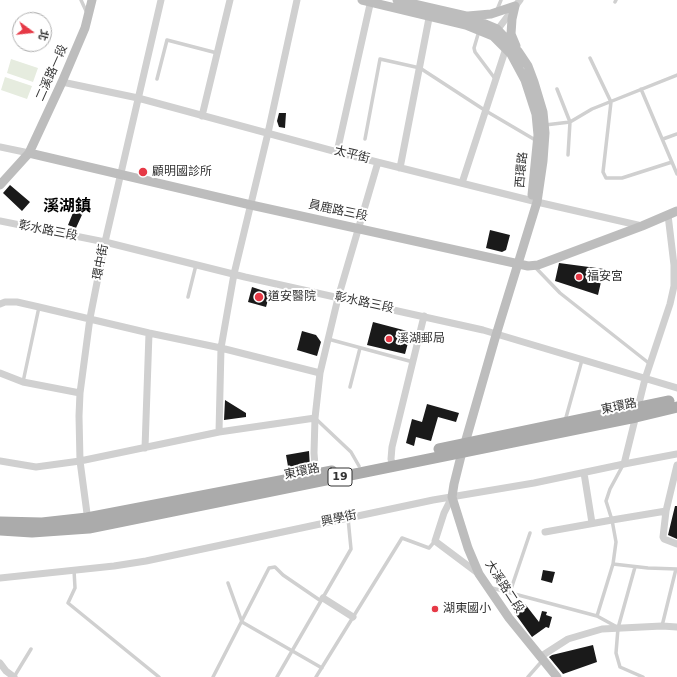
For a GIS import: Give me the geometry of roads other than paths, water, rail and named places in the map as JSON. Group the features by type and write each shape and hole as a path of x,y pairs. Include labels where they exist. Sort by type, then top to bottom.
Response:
{"main road":[{"name":"東環路","path":"462,447 637,412 677,400"},
{"name":"東環路","path":"0,530 32,532 88,523 392,463 564,423 677,407"},
{"name":"東環路","path":"316,478 359,466 392,463"},
{"name":"東環路","path":"0,522 88,523"}],"street":[{"name":"二溪路一段","path":"29,153 85,28 92,0"},
{"name":"環中街","path":"88,523 80,462 80,393 90,318 105,242 161,0"},
{"path":"202,116 230,0"},
{"path":"219,432 219,377 221,348 234,274 268,133 297,0"},
{"name":"西環路","path":"397,0 479,30 495,33"},
{"path":"337,152 368,1"},
{"name":"西環路","path":"368,1 431,12 466,16 495,33 507,45 526,80 536,114 537,141 534,202"},
{"path":"466,16 480,16 497,12 518,3"},
{"path":"495,33 518,3"},
{"path":"518,3 512,19 511,34 518,51"},
{"path":"400,168 431,12"},
{"path":"462,183 507,45"},
{"name":"西環路","path":"462,447 534,202 543,161 543,112 534,82 528,66 518,51 507,45"},
{"name":"太平街","path":"62,82 138,98 337,152 534,202 642,226"},
{"path":"0,147 29,153"},
{"path":"0,184 29,153"},
{"name":"員鹿路三段","path":"29,153 251,205 528,266 538,265 673,213"},
{"path":"316,478 314,418 320,373 338,298 378,162"},
{"path":"624,464 645,379 670,304 674,286 673,213"},
{"name":"彰水路三段","path":"0,221 105,242 234,274 424,316 494,334 677,388"},
{"path":"0,304 5,302 17,302 149,333 221,348 320,373"},
{"path":"392,463 392,447 424,316"},
{"path":"145,448 149,333"},
{"path":"0,373 23,382 80,393"},
{"path":"0,461 36,467 80,462 219,432 314,418"},
{"name":"大溪路二段","path":"462,447 452,497 468,548 479,574 488,588 509,618 557,677"},
{"name":"興學街","path":"0,578 146,561 348,517 534,483 677,454"},
{"path":"677,465 666,511 663,537 664,539 677,544"},
{"path":"584,473 592,523"},
{"path":"452,497 444,513 435,541 479,574"},
{"path":"545,532 666,511"},
{"path":"322,599 353,617"},
{"path":"542,659 568,639 602,629 662,626 677,627"},
{"path":"0,664 14,677"}],"lane":[{"path":"81,0 88,16"},
{"path":"497,12 501,0"},
{"path":"479,30 474,48 475,52 496,80"},
{"path":"157,79 167,40 217,53"},
{"path":"590,58 611,102 603,172 606,178 622,178 672,162"},
{"path":"364,139 380,59 420,68 486,111 537,141"},
{"path":"544,125 570,122 592,109 677,75"},
{"path":"557,89 570,122 568,155"},
{"path":"642,89 677,174"},
{"path":"663,139 677,134"},
{"path":"188,297 196,265"},
{"path":"533,266 560,293 650,364"},
{"path":"23,382 39,307"},
{"path":"328,339 413,362"},
{"path":"350,386 360,348"},
{"path":"564,423 582,360"},
{"path":"314,418 351,452 359,466"},
{"path":"597,616 613,564 616,542 612,520 606,501 610,489 624,464"},
{"path":"277,677 351,549 348,517"},
{"path":"510,592 530,533"},
{"path":"316,677 402,538 429,548 435,541"},
{"path":"613,564 635,567 677,569 662,626"},
{"path":"213,677 269,568 275,567 283,575 322,599"},
{"path":"635,567 618,628 616,653 620,667 643,677"},
{"path":"74,570 75,588 68,603 159,677"},
{"path":"228,583 242,622 322,668"},
{"path":"488,588 510,592 597,616 618,628"},
{"path":"14,677 31,649"},
{"path":"528,677 542,659"}],"place":[{"name":"顧明國診所","path":"143,172"},
{"name":"福安宮","path":"579,277"},
{"name":"道安醫院","path":"259,297"},
{"name":"溪湖郵局","path":"389,339"},
{"name":"湖東國小","path":"435,609"}],"district":[{"name":"溪湖鎮","path":"67,207"}]}
